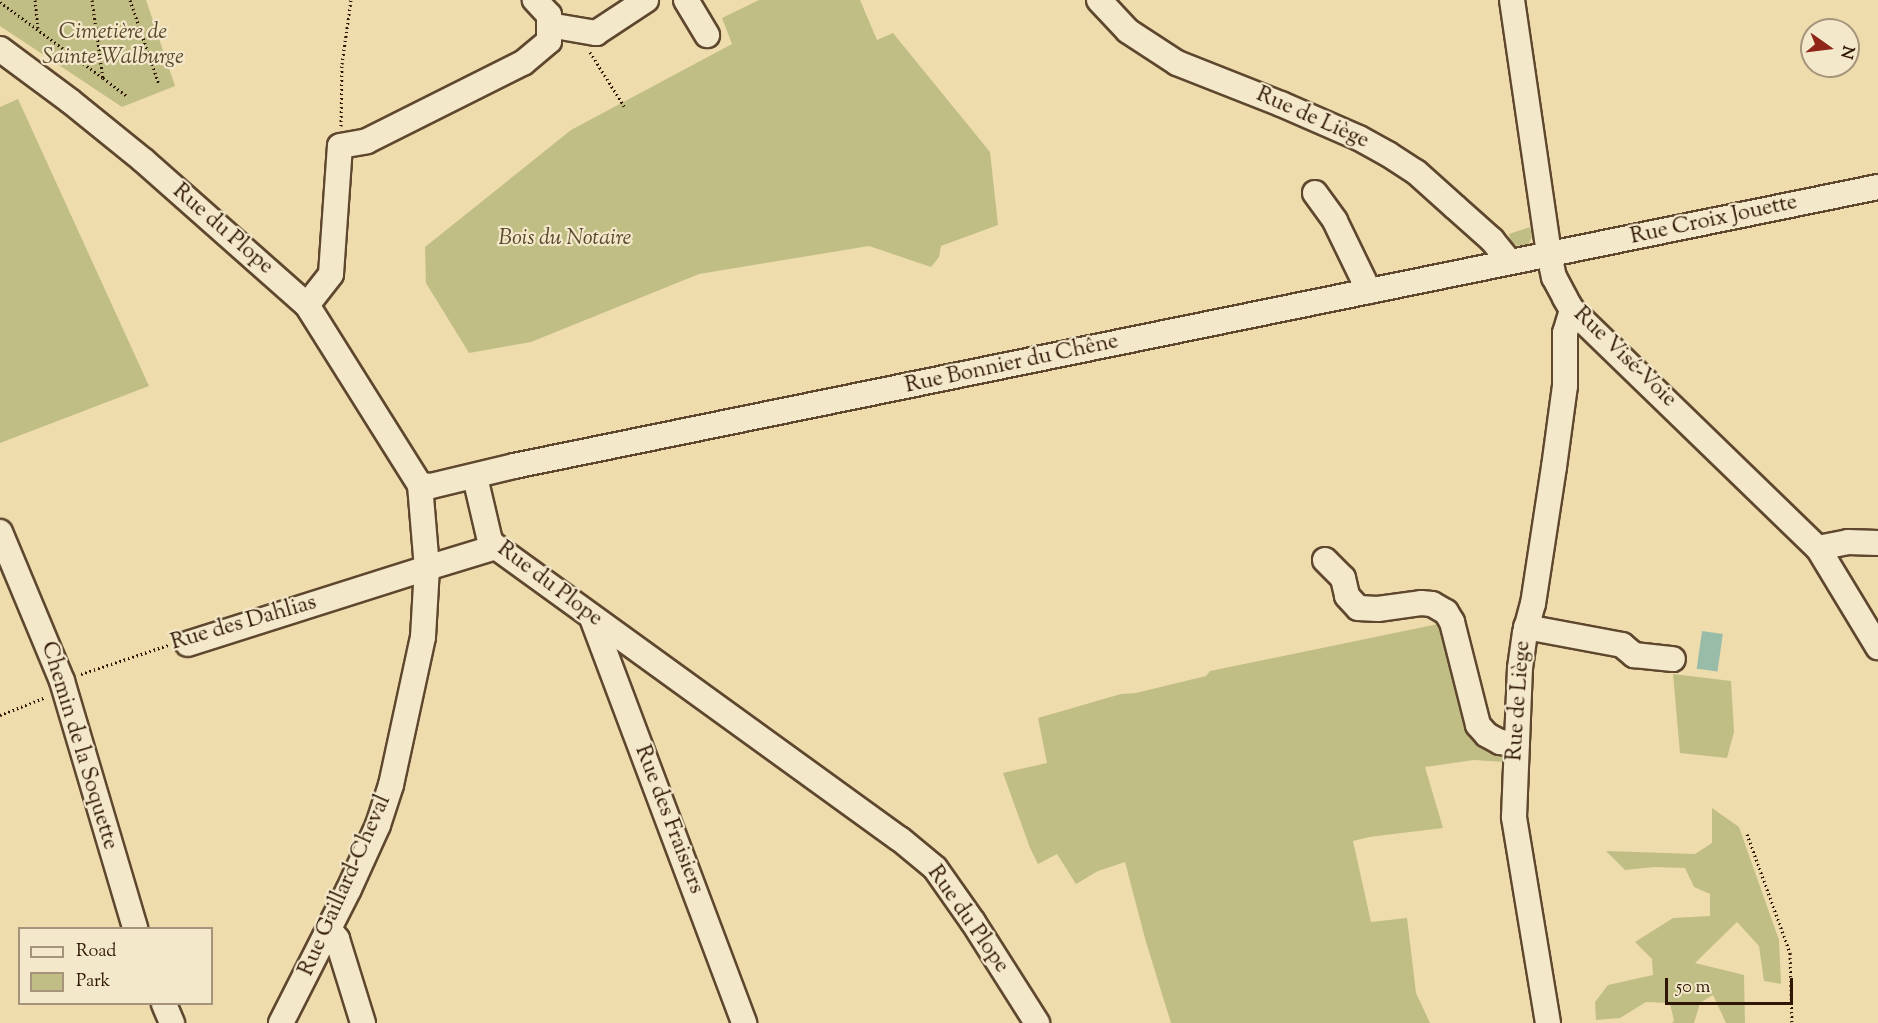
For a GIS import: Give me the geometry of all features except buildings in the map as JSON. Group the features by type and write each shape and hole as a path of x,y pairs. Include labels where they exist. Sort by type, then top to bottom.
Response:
{"street":[{"path":"307,305 331,274 340,146 367,141 523,63 549,41 549,15 535,0"},
{"path":"549,26 596,33 646,0"},
{"path":"686,0 707,35"},
{"name":"Rue de Liège","path":"1099,0 1128,31 1177,63 1281,104 1359,138 1388,154 1416,172 1492,240 1510,262"},
{"name":"Rue Visé-Voie","path":"1512,0 1549,254 1554,277 1572,310 1818,548 1878,647"},
{"name":"Rue du Plope","path":"0,50 70,101 144,161 307,305 420,485"},
{"name":"Rue Croix Jouette","path":"1549,254 1878,187"},
{"path":"1315,193 1335,221 1370,291"},
{"name":"Rue Bonnier du Chêne","path":"475,477 514,466 1549,254"},
{"name":"Rue de Liège","path":"1548,1023 1514,817 1520,668 1526,627 1533,604 1550,490 1565,386 1565,333 1572,310"},
{"path":"420,485 431,486 475,477"},
{"name":"Rue du Plope","path":"475,477 490,541 496,547 927,861 973,922 1037,1023"},
{"name":"Rue Gaillard-Cheval","path":"281,1023 378,825 391,785 400,733 417,672 423,637 427,568 420,485"},
{"name":"Chemin de la Soquette","path":"0,532 63,685 135,927"},
{"path":"1818,548 1848,542 1878,543"},
{"path":"427,568 496,547"},
{"path":"1325,560 1343,578 1347,596 1358,608 1378,609 1421,603 1432,604 1446,612 1452,622 1478,725 1487,735 1500,741 1517,744"},
{"name":"Rue des Dahlias","path":"188,644 427,568"},
{"name":"Rue des Fraisiers","path":"592,618 744,1023"},
{"path":"1526,627 1622,645 1634,655 1673,659"},
{"path":"329,929 337,939 363,1023"},
{"path":"164,1005 172,1023"}],"path":[{"path":"35,0 38,28"},
{"path":"92,0 103,78"},
{"path":"130,0 159,84"},
{"path":"340,146 342,64 351,0"},
{"path":"0,2 127,96"},
{"path":"578,32 624,106"},
{"name":"Rue des Dahlias","path":"0,715 63,685 175,642 188,644"},
{"path":"1747,834 1790,953 1792,1023"}],"green space":[{"name":"Cimetière de Sainte-Walburge","path":"0,0 146,0 175,86 122,107 0,26"},
{"name":"Bois du Notaire","path":"759,0 860,0 877,40 893,33 990,152 998,225 941,246 939,257 931,267 869,246 699,274 531,342 469,353 426,283 425,247 571,130 732,44 722,18"},
{"path":"18,99 149,386 0,443 0,107"},
{"path":"1530,227 1532,236 1529,244 1519,246 1511,243 1509,234"},
{"path":"1443,623 1448,642 1505,751 1504,762 1474,760 1425,767 1443,828 1353,841 1371,922 1407,918 1416,993 1430,1023 1171,1023 1125,862 1098,871 1076,884 1057,854 1038,864 1030,848 1003,773 1047,763 1038,718 1121,694 1136,693 1206,676 1210,671"},
{"path":"1673,674 1731,681 1734,732 1727,758 1680,753"},
{"path":"1712,808 1739,827 1779,940 1781,984 1764,981 1759,946 1737,922 1695,963 1744,975 1745,1023 1726,1023 1713,995 1700,1003 1694,1023 1672,1023 1674,1021 1670,1003 1646,1002 1620,1018 1596,1020 1595,1002 1608,985 1653,975 1652,959 1635,942 1673,918 1710,916 1710,894 1694,887 1685,868 1654,867 1625,870 1606,851 1695,854 1712,843"}],"shaded area":[{"path":"1702,631 1723,634 1718,672 1697,669"}]}
